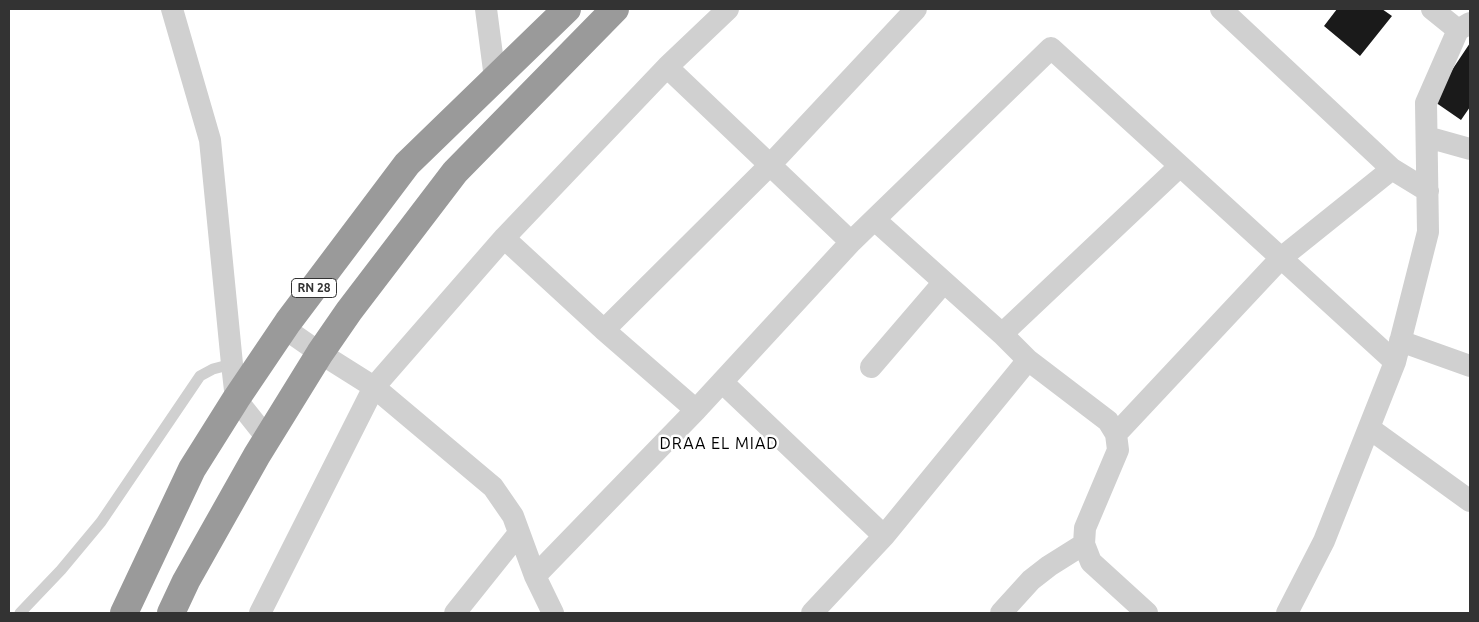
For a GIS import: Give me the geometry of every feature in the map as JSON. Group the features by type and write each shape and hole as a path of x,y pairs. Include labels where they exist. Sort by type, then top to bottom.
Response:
{"highway":[{"name":"RN 28","path":"124,613 192,469 284,328 407,164 567,9"},
{"name":"RN 28","path":"171,613 186,581 256,455 320,353 349,311 455,172 615,9"}],"street":[{"path":"172,9 210,140 236,399 267,438"},
{"path":"486,9 495,78"},
{"path":"260,613 374,386 504,238 667,67 728,9"},
{"path":"604,330 770,165 916,9"},
{"path":"1221,9 1392,169 1428,191"},
{"path":"1287,613 1324,541 1369,428 1397,351 1428,232 1426,103 1464,26 1432,9"},
{"path":"535,576 696,410 851,242 1051,48 1281,258 1397,351 1470,366"},
{"path":"667,67 851,242"},
{"path":"1427,137 1470,149"},
{"path":"1002,334 1180,166"},
{"path":"1116,434 1281,258 1392,169"},
{"path":"875,220 1002,334 1028,360 1108,421 1116,434 1118,450 1085,528 1084,544 1091,562 1147,613"},
{"path":"504,238 604,330 696,410"},
{"path":"871,367 944,282"},
{"path":"284,328 320,353 374,386 492,487 513,516 535,576 553,613"},
{"path":"812,613 884,536 1028,360"},
{"path":"722,382 884,536"},
{"path":"1369,428 1470,501"},
{"path":"455,613 519,533"},
{"path":"1001,613 1031,580 1084,544"}],"lane":[{"path":"20,613 101,522 200,376 213,369 232,364"}],"building":[{"path":"1337,9 1382,9 1392,16 1360,56 1324,26"},
{"path":"1470,43 1470,107 1461,120 1432,100"}],"district":[{"name":"DRAA EL MIAD","path":"719,444"}]}
